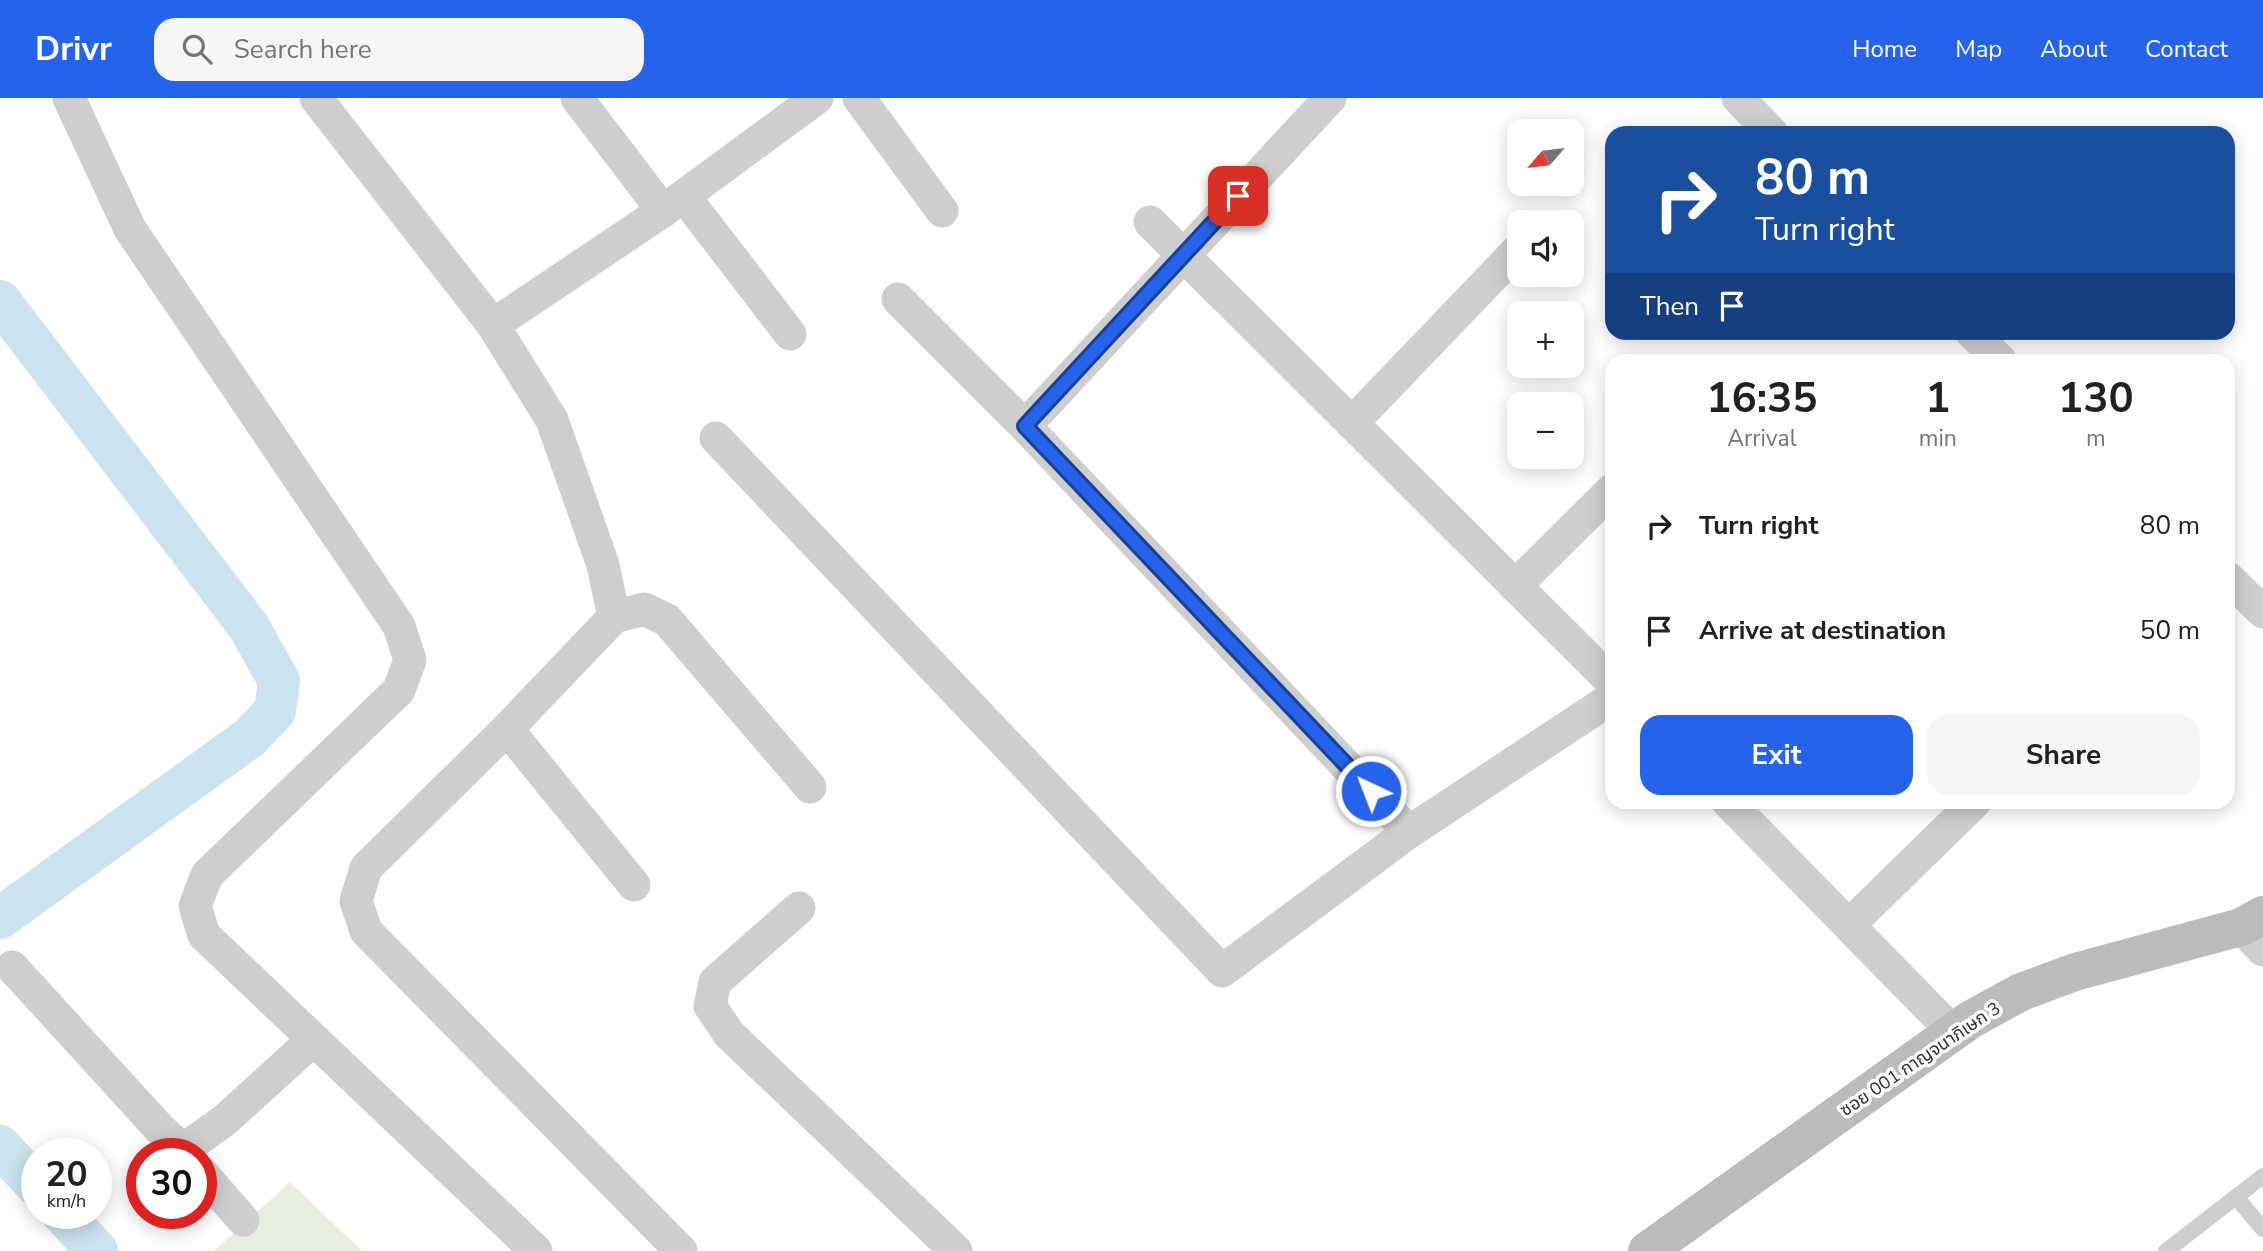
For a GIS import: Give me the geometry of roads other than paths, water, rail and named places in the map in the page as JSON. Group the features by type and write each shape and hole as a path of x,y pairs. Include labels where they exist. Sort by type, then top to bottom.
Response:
{"street":[{"path":"69,98 130,229 399,626 410,660 399,690 207,875 195,906 204,935 536,1251"},
{"path":"316,98 494,325 552,420 603,565 614,617"},
{"path":"577,98 790,334"},
{"path":"494,325 673,203 817,98"},
{"path":"859,98 942,211"},
{"path":"1025,426 1330,98"},
{"path":"1738,98 1765,126"},
{"path":"1150,222 1605,675"},
{"path":"1352,423 1507,262"},
{"path":"898,299 1025,426 1409,832"},
{"path":"1979,340 1994,354"},
{"path":"716,438 1222,971 1409,832 1605,703"},
{"path":"1516,586 1605,497"},
{"path":"2235,585 2263,612"},
{"path":"681,1251 366,931 356,901 366,868 507,729 614,617 644,609 667,620 810,787"},
{"path":"507,729 634,886"},
{"path":"1735,809 1953,1032"},
{"path":"1849,925 1968,809"},
{"path":"799,908 715,982 710,1006 729,1034 956,1251"},
{"name":"ซอย 001 กาญจนาภิเษก 3","path":"1647,1251 1953,1032 2021,992 2075,972 2255,931"},
{"path":"12,967 169,1138"},
{"path":"208,1138 313,1040"},
{"path":"217,1190 243,1220"}],"lane":[{"path":"2166,1251 2263,1176"},
{"path":"2236,1197 2263,1229"}],"waterway":[{"path":"0,301 249,627 279,681 275,711 249,738 0,918"},
{"path":"0,1146 21,1169"},
{"path":"77,1229 97,1251"}]}
